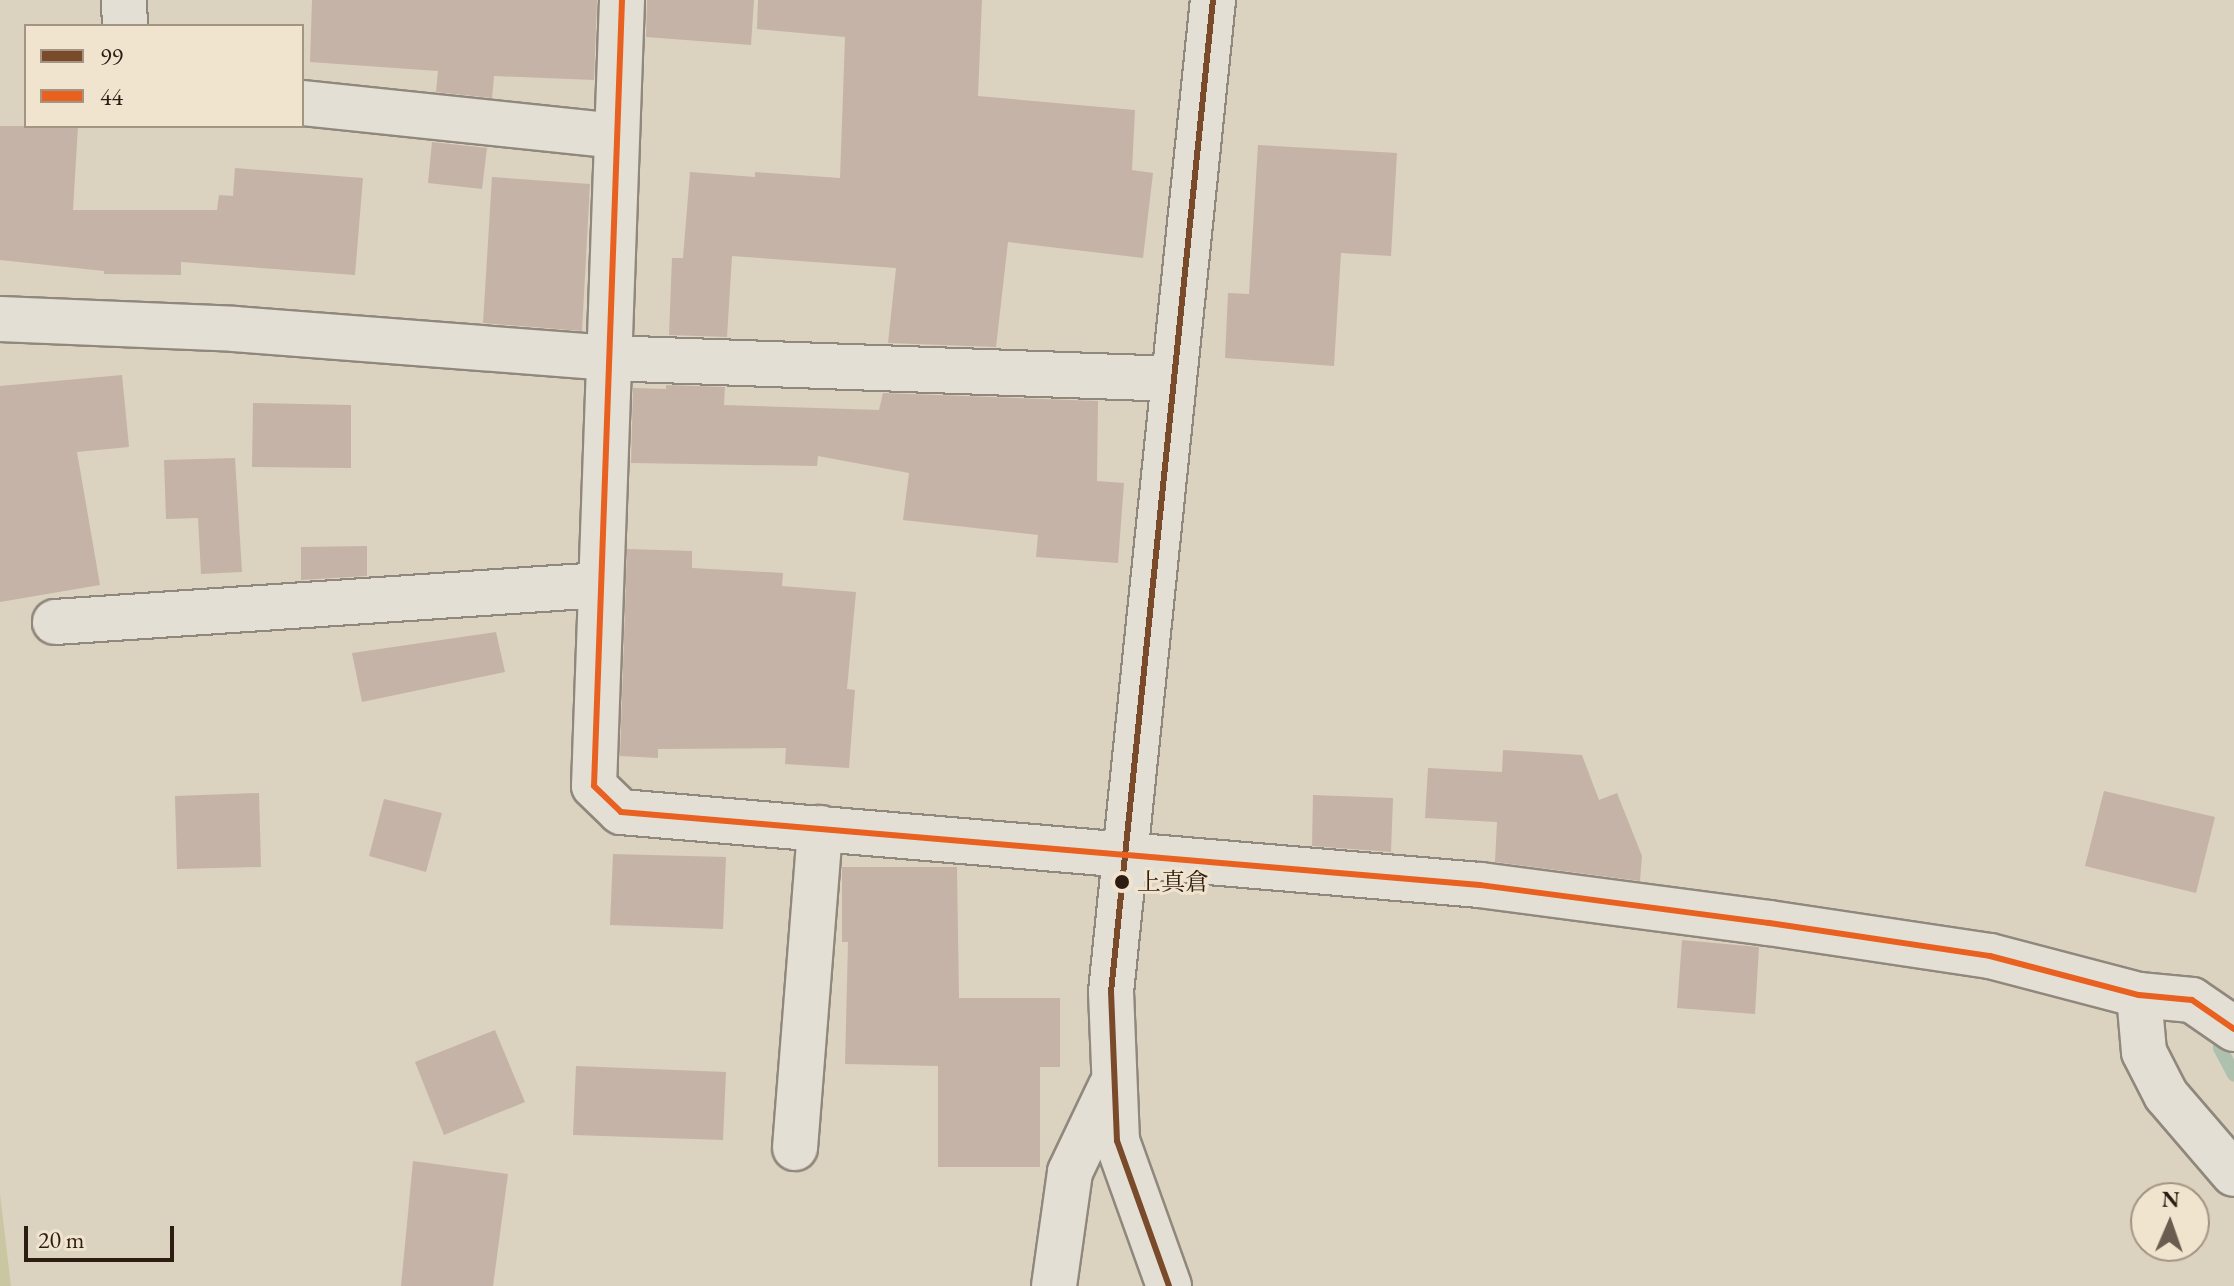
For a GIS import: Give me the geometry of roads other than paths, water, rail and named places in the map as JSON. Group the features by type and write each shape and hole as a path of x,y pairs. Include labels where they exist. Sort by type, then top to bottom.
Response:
{"street":[{"path":"124,0 125,24"},
{"path":"622,0 594,786 621,812 1480,885 1769,923 1990,956 2139,995 2192,1000 2234,1029"},
{"path":"1169,1286 1117,1141 1112,1083 1111,992 1122,854 1213,0"},
{"path":"304,103 615,136"},
{"path":"0,319 234,329 607,358 1173,379"},
{"path":"55,622 601,585"},
{"path":"795,1148 820,828"},
{"path":"2139,995 2144,1052 2166,1095 2234,1174"},
{"path":"1054,1286 1070,1172 1112,1083"}],"waterway":[{"path":"2227,1031 2220,1048 2234,1074"}],"place":[{"name":"上真倉","path":"1122,882"}]}
